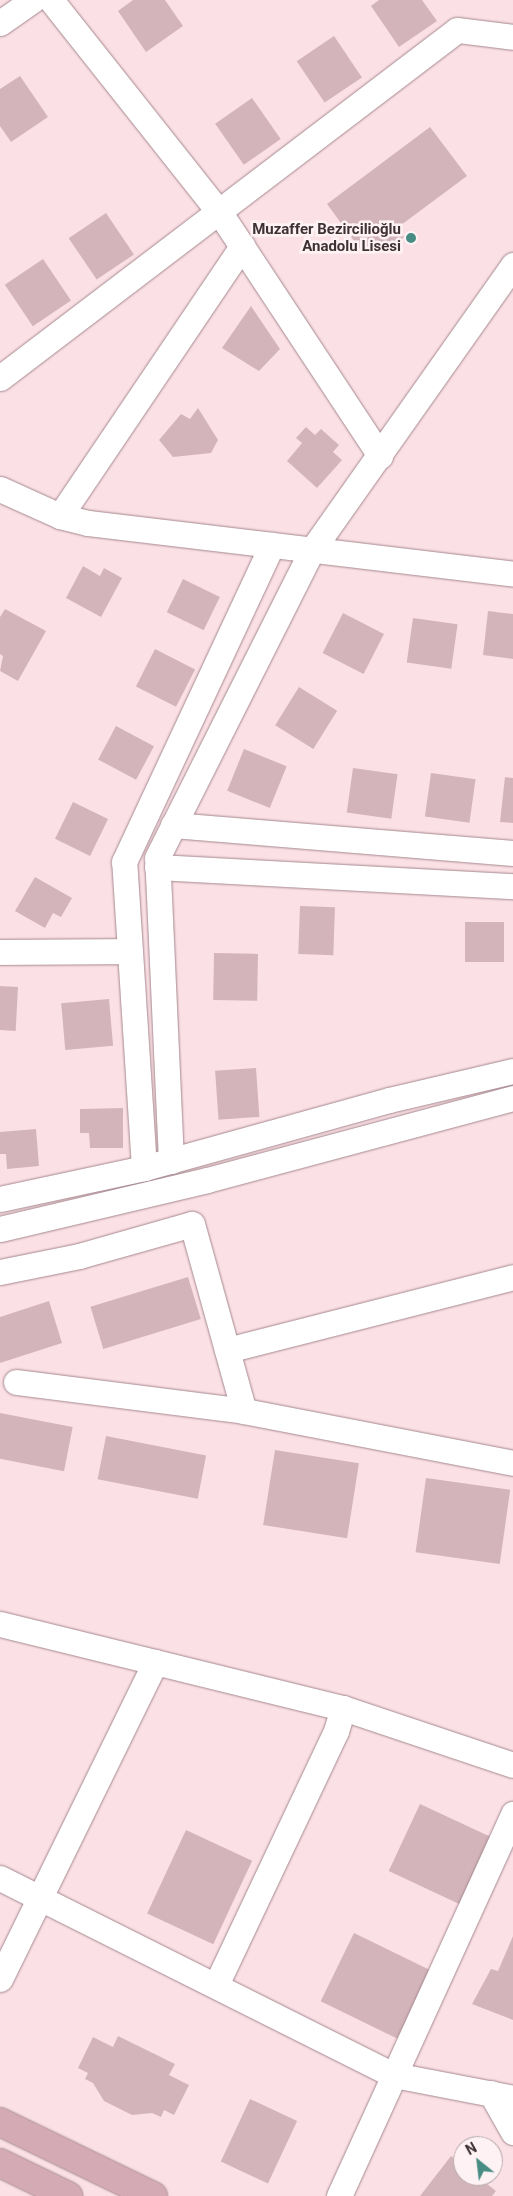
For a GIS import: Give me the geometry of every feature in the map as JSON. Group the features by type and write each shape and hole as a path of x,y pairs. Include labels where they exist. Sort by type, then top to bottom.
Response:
{"main road":[{"path":"0,2122 153,2196"},
{"path":"0,2163 68,2196"}],"street":[{"path":"0,23 33,0"},
{"path":"52,0 220,213 380,456"},
{"path":"0,378 220,213 457,30 513,37"},
{"path":"60,516 242,246"},
{"path":"171,1161 156,858 312,550 513,265"},
{"path":"3,498 60,516 88,522 513,574"},
{"path":"144,1168 124,862 272,545"},
{"path":"173,825 513,853"},
{"path":"157,867 513,886"},
{"path":"0,952 130,951"},
{"path":"0,1199 144,1168 398,1098 513,1071"},
{"path":"0,1229 186,1185 513,1098"},
{"path":"186,1185 192,1224 244,1411"},
{"path":"0,1272 79,1256 192,1224"},
{"path":"227,1350 513,1277"},
{"path":"16,1382 244,1411 513,1463"},
{"path":"0,1624 343,1708 513,1765"},
{"path":"0,1979 155,1662"},
{"path":"216,1985 336,1732 343,1708"},
{"path":"339,2196 513,1814"},
{"path":"0,1878 394,2074 502,2096 513,2132"}],"building":[{"path":"133,0 165,0 183,26 146,52 118,11"},
{"path":"379,0 422,0 437,21 399,47 371,6"},
{"path":"334,36 362,77 325,103 297,61"},
{"path":"20,76 48,117 11,142 0,126 0,89"},
{"path":"252,98 281,139 244,165 215,124"},
{"path":"430,127 467,176 397,228 404,237 385,251 378,242 363,253 327,204"},
{"path":"106,213 134,254 97,280 69,238"},
{"path":"43,259 71,300 33,326 5,285"},
{"path":"251,306 280,349 259,371 222,348"},
{"path":"198,408 218,440 211,453 173,457 159,440 181,414 190,419"},
{"path":"306,427 315,435 321,429 339,445 333,452 342,460 317,488 287,461 302,443 296,438"},
{"path":"83,566 100,576 104,568 122,578 101,617 66,598"},
{"path":"183,579 220,597 204,630 167,612"},
{"path":"5,609 46,631 18,681 0,671 3,656 0,654 0,617"},
{"path":"488,611 513,614 513,659 483,655"},
{"path":"343,613 384,634 364,674 323,653"},
{"path":"413,618 458,624 451,669 407,663"},
{"path":"155,649 195,669 176,707 136,686"},
{"path":"299,687 337,711 313,749 275,725"},
{"path":"116,726 154,746 136,780 98,760"},
{"path":"244,749 287,766 270,808 227,791"},
{"path":"353,768 398,774 391,819 347,813"},
{"path":"431,773 476,779 469,823 425,817"},
{"path":"505,777 513,778 513,823 500,822"},
{"path":"73,802 108,819 90,856 55,839"},
{"path":"35,877 72,898 61,917 53,913 45,928 15,911"},
{"path":"300,906 335,907 333,955 298,954"},
{"path":"465,922 504,922 504,962 465,962"},
{"path":"214,953 258,954 257,1001 213,1000"},
{"path":"0,986 18,987 16,1031 0,1030"},
{"path":"109,999 113,1046 65,1050 61,1003"},
{"path":"256,1068 259,1117 219,1120 215,1071"},
{"path":"123,1108 123,1148 90,1148 89,1133 80,1133 80,1109"},
{"path":"36,1129 39,1166 7,1169 6,1154 0,1154 0,1132"},
{"path":"188,1277 201,1319 103,1349 90,1307"},
{"path":"49,1301 62,1343 0,1363 0,1317"},
{"path":"0,1413 73,1427 64,1471 0,1459"},
{"path":"106,1436 206,1455 198,1499 98,1479"},
{"path":"275,1450 359,1463 347,1538 263,1525"},
{"path":"426,1478 510,1490 500,1564 416,1552"},
{"path":"420,1804 498,1840 467,1907 389,1871"},
{"path":"186,1830 252,1861 213,1944 147,1913"},
{"path":"354,1933 430,1970 397,2039 321,2001"},
{"path":"513,1936 513,2020 472,2004 491,1969 498,1971"},
{"path":"118,2036 175,2064 169,2075 189,2085 174,2115 164,2110 161,2117 152,2113 132,2115 104,2101 93,2083 85,2079 88,2073 78,2068 93,2037 113,2047"},
{"path":"250,2099 297,2121 268,2184 221,2162"},
{"path":"451,2156 453,2158 453,2186 490,2186 496,2191 492,2196 420,2196"}],"place":[{"name":"Muzaffer Bezircilioğlu Anadolu Lisesi","path":"411,238"}]}
